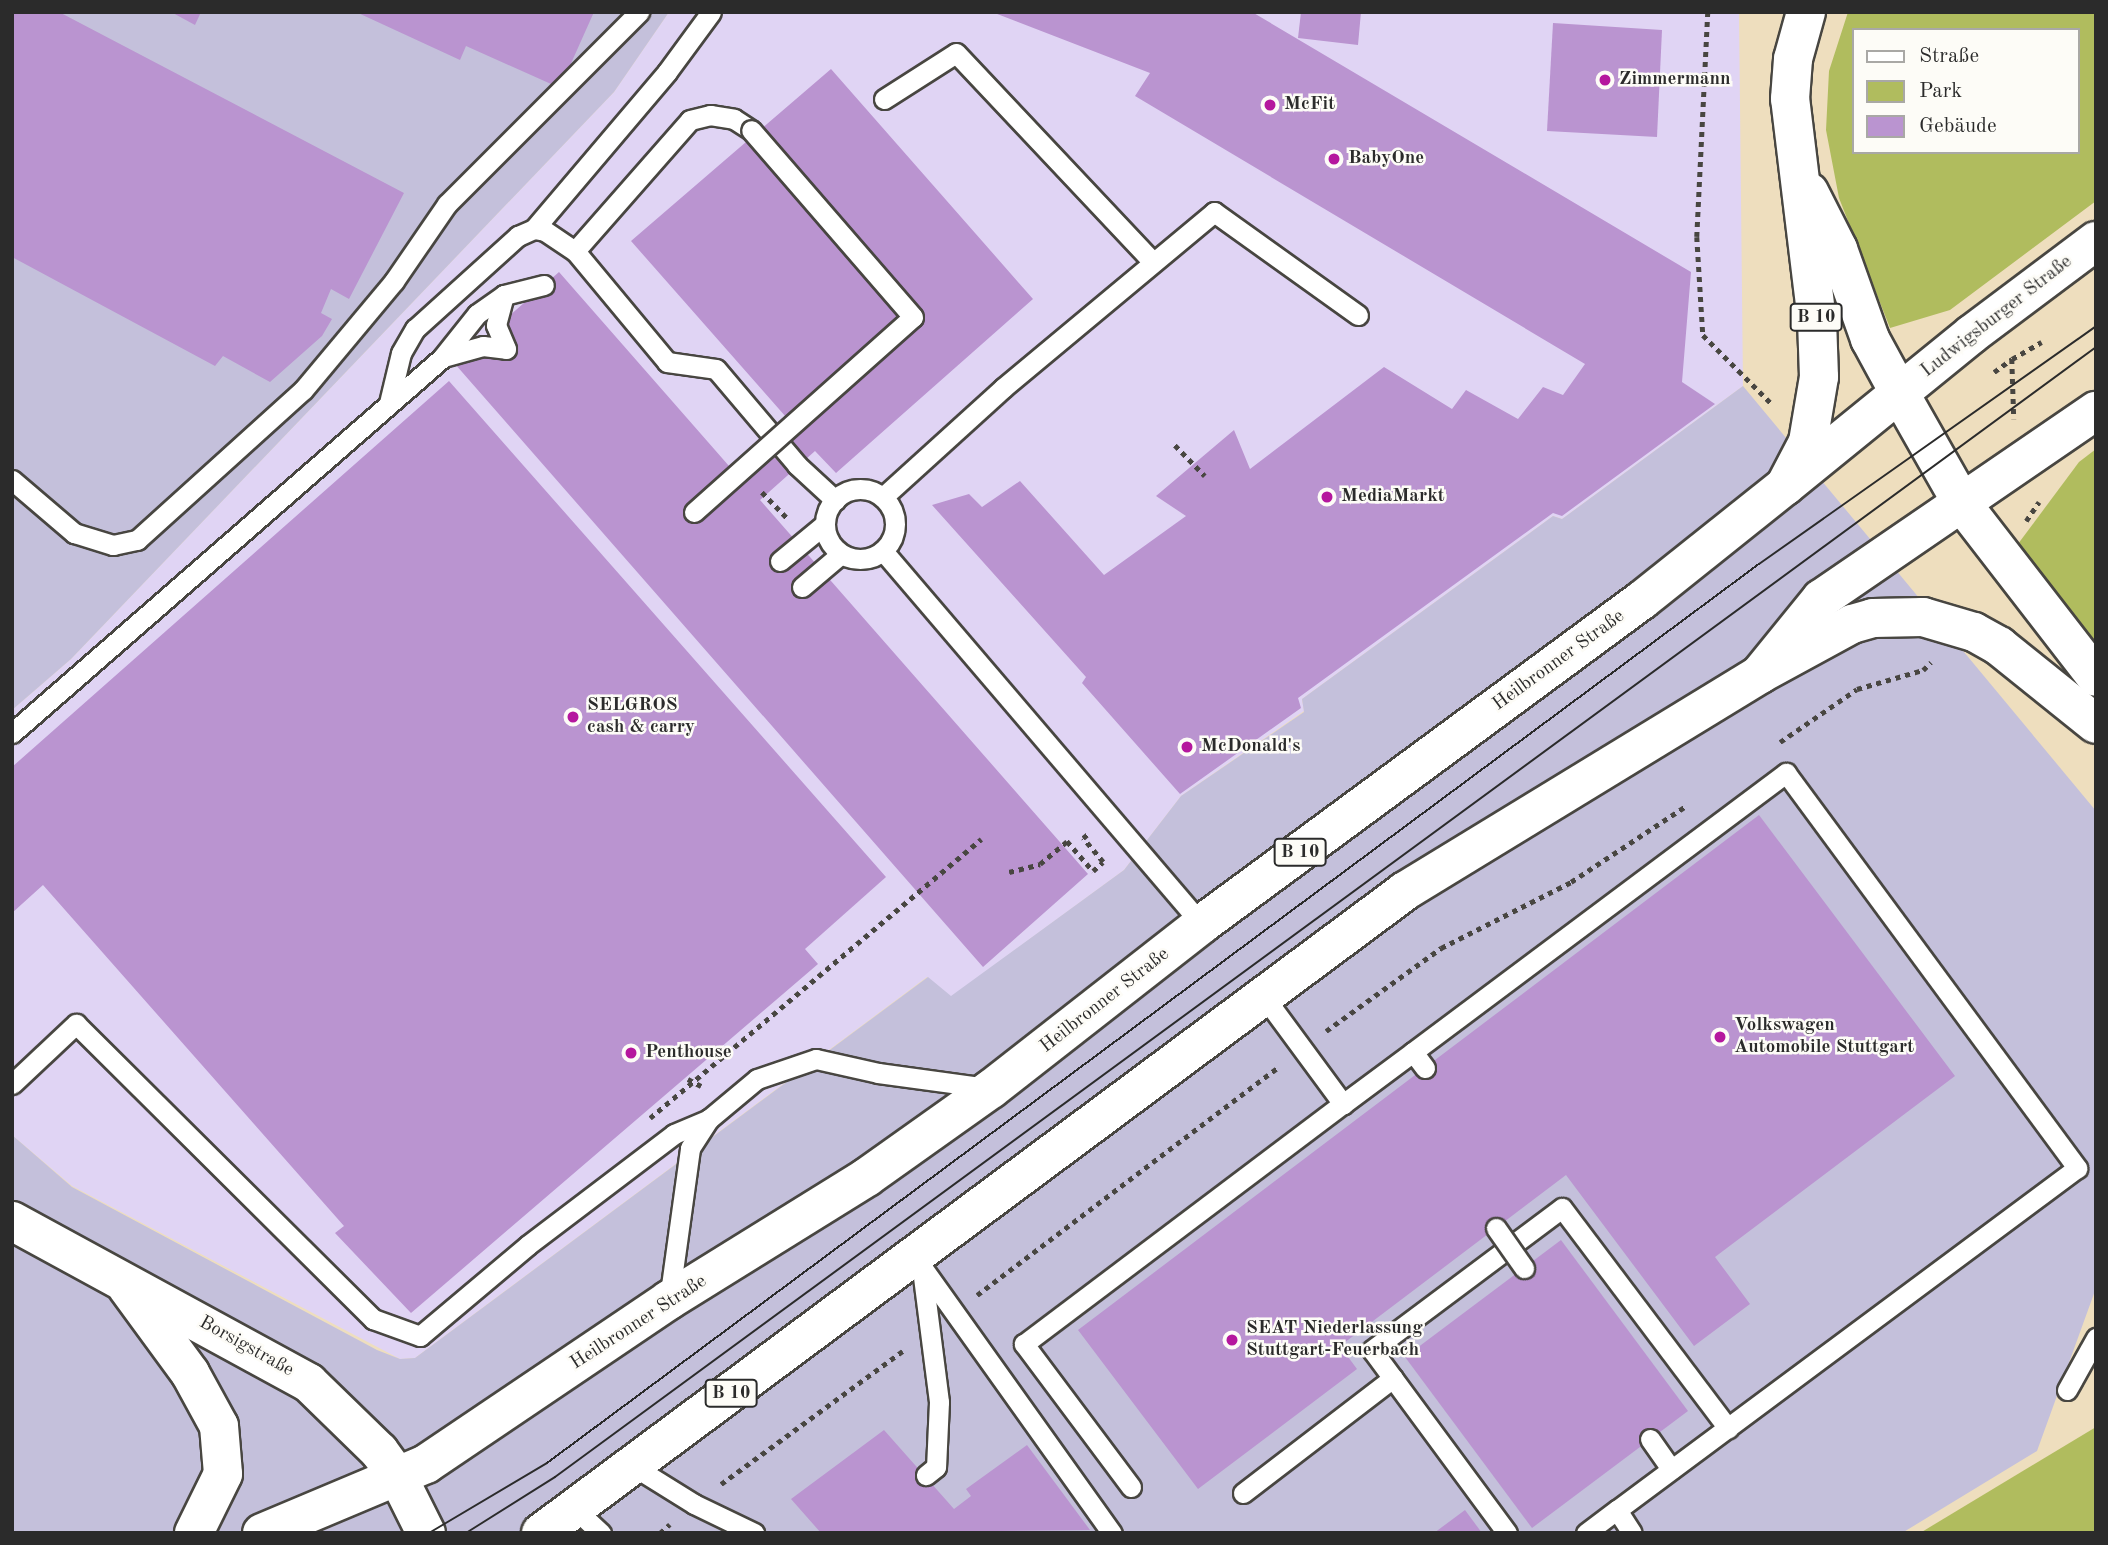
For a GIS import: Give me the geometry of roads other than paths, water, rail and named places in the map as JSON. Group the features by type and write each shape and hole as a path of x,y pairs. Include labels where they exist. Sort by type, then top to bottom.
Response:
{"main road":[{"name":"B 10","path":"1785,486 1808,442 1819,363 1793,144 1793,59 1806,12"},
{"name":"B 10","path":"1793,144 1810,195 1838,249 1866,331 1900,394"},
{"name":"Ludwigsburger Straße","path":"1900,394 1957,346 2096,241"},
{"name":"Heilbronner Straße","path":"262,1533 399,1479 669,1300 867,1177 991,1089 1202,924 1642,600 1900,394"},
{"path":"1900,394 1963,505 2094,675"},
{"path":"1760,674 1821,599 1963,505 2096,411"},
{"name":"B 10","path":"541,1533 587,1520 633,1466 921,1259 1262,994 1405,891 1760,674 1852,624 1873,618 1923,617 1974,632 2060,692 2096,724"},
{"name":"Borsigstraße","path":"12,1222 122,1279 309,1383 366,1434 399,1479 426,1533"},
{"path":"122,1279 190,1373 219,1426 223,1474 194,1533"}],"lane":[{"path":"12,480 74,533 113,545 137,540 303,390 394,281 447,204 639,12"},
{"path":"389,403 401,353 415,329 518,236 534,229 667,72 711,12"},
{"path":"884,99 956,53 1152,261"},
{"path":"575,251 690,120 710,115 734,119 751,130 913,317 694,512"},
{"path":"883,497 1152,261 1214,212 1358,315"},
{"path":"534,229 560,237 575,251 667,362 716,369 797,464 835,500"},
{"path":"12,733 442,358 477,314 504,295 544,285"},
{"path":"442,358 483,346 506,349 496,325 504,295"},
{"path":"780,561 825,524 835,500 859,489 883,497 894,515 894,535 883,551 863,559 841,554 833,546 825,524"},
{"path":"883,551 1202,924"},
{"path":"802,587 841,554"},
{"path":"1131,1487 1024,1344 1786,773 2077,1168 1586,1533"},
{"path":"1262,994 1343,1104"},
{"path":"12,1084 76,1024 297,1247 373,1319 419,1336 528,1245 674,1134 709,1119 757,1079 816,1059 878,1073 991,1089"},
{"path":"1413,1052 1425,1068"},
{"path":"669,1300 690,1148 709,1119"},
{"path":"1507,1533 1372,1350 1562,1208 1728,1428"},
{"path":"1496,1228 1524,1268 1511,1246"},
{"path":"921,1259 939,1402 936,1467 926,1475"},
{"path":"921,1259 1112,1533"},
{"path":"2067,1390 2096,1338"},
{"path":"1243,1493 1393,1378"},
{"path":"1650,1439 1671,1469"},
{"path":"633,1466 694,1504 754,1533"},
{"path":"1617,1510 1632,1533"}],"tram line":[{"path":"429,1533 547,1463 1759,564 2096,326"},
{"path":"466,1533 555,1477 2096,347"}],"place":[{"name":"Zimmermann","path":"1605,80"},
{"name":"McFit","path":"1270,105"},
{"name":"BabyOne","path":"1334,159"},
{"name":"MediaMarkt","path":"1327,497"},
{"name":"SELGROS cash & carry","path":"573,717"},
{"name":"McDonald's","path":"1187,747"},
{"name":"Volkswagen Automobile Stuttgart","path":"1720,1037"},
{"name":"Penthouse","path":"631,1053"},
{"name":"SEAT Niederlassung Stuttgart-Feuerbach","path":"1232,1340"}]}
